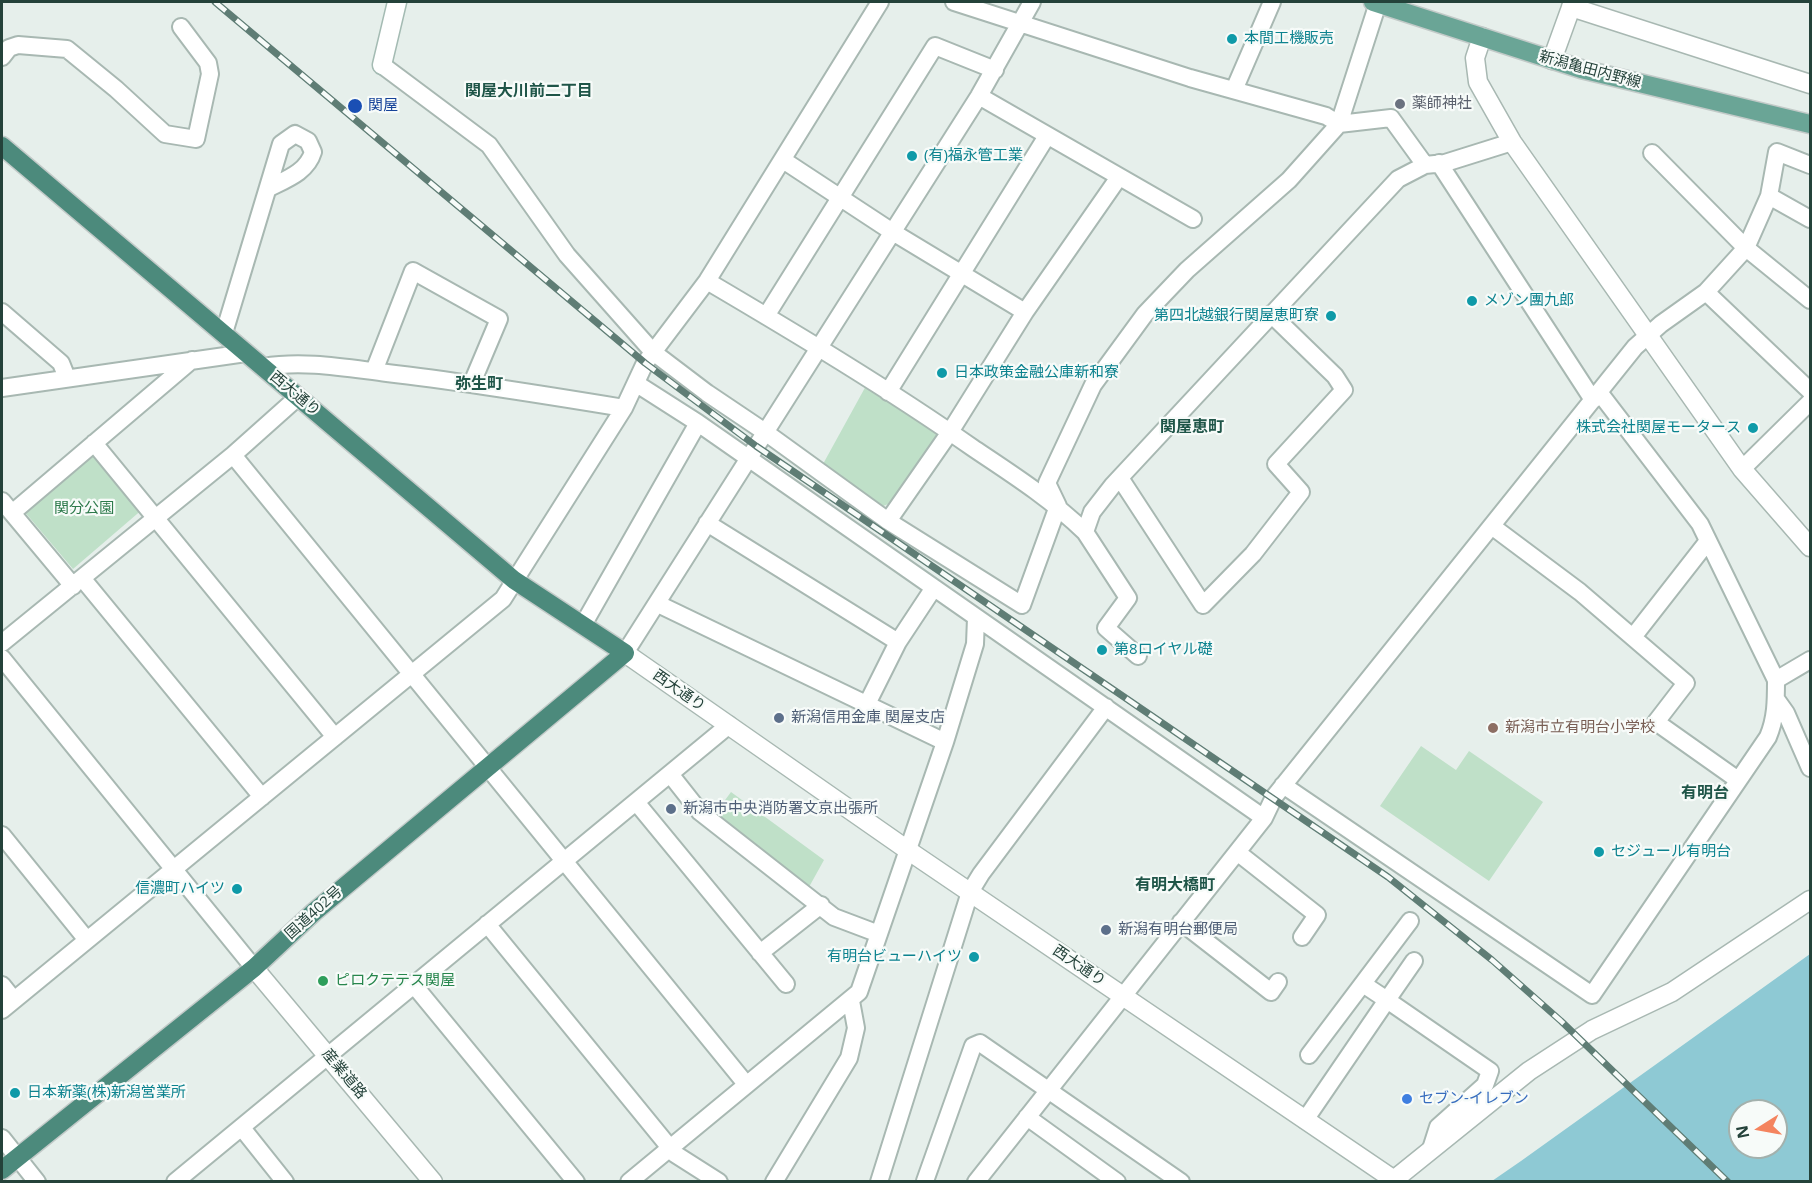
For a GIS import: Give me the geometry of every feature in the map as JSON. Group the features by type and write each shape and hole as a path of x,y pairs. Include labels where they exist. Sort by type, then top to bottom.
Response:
{"highway":[{"name":"西大通り","path":"2,146 514,580 625,654"},
{"name":"国道402号","path":"2,1170 254,968 314,912 625,654"}],"main road":[{"name":"新潟亀田内野線","path":"1375,2 1552,60 1810,123"}],"street":[{"path":"397,2 382,65 489,145 567,255 653,352 888,521 1022,605 1058,506 1047,483 1064,441 1099,376 1164,292 1289,180 1340,124 1375,2"},
{"path":"2,985 8,1005 503,599 624,408 653,352 707,281 880,2"},
{"path":"954,2 1234,90 1326,116 1340,124 1391,118 1432,164 1596,396 1700,524 1776,680 1775,721 1768,737 1592,994 1283,785"},
{"path":"625,654 820,348 891,231 979,96 1032,2"},
{"path":"1234,90 1272,2"},
{"path":"1552,60 1572,4 1810,84"},
{"path":"2,57 9,48 18,45 67,50 116,89 165,134 196,139 210,74 208,63 181,27"},
{"path":"1482,37 1475,58 1478,82 1512,142 1742,469 1810,546"},
{"path":"766,316 935,46 995,70"},
{"path":"979,96 1193,219"},
{"path":"888,392 1047,136"},
{"path":"1085,532 1092,512 1120,478 1398,179 1432,164 1512,142"},
{"path":"976,1182 1264,818 1274,797 1283,785 1493,527 1596,396 1647,336 1707,292 1746,248 1768,196 1777,152 1810,165"},
{"path":"1652,153 1746,248 1810,300"},
{"path":"783,160 891,231 1025,312"},
{"path":"888,521 950,432 1025,312 1119,177"},
{"path":"224,333 269,188"},
{"path":"1768,196 1810,219"},
{"path":"374,371 413,272 499,319 472,383"},
{"path":"707,281 820,348 950,432 1058,506 1085,532 1128,598 1106,628 1138,656"},
{"path":"1707,292 1810,391"},
{"path":"2,312 61,363 67,378"},
{"path":"1120,478 1203,604 1253,554 1301,492 1276,464 1344,390 1335,376 1271,314"},
{"path":"2,388 246,353"},
{"path":"192,360 94,442 7,507 78,582 262,797"},
{"path":"263,367 283,363 374,371 472,383 624,408"},
{"path":"637,384 698,423 1264,818"},
{"path":"2,643 233,455 298,397"},
{"path":"1742,469 1810,402"},
{"path":"583,625 698,423"},
{"path":"94,442 335,737"},
{"path":"233,455 746,1084"},
{"path":"707,523 898,642"},
{"path":"1493,527 1580,592 1686,682 1656,722 1738,780"},
{"path":"1633,637 1708,541"},
{"path":"867,704 898,642 933,589"},
{"path":"657,604 945,742"},
{"path":"629,1182 746,1084 851,1001 859,992 945,742 975,644 976,618"},
{"name":"西大通り","path":"625,654 909,851 1395,1181"},
{"path":"2,658 254,968"},
{"path":"1776,680 1810,660"},
{"path":"1776,699 1786,713 1810,768"},
{"path":"879,1182 970,892 1106,707"},
{"path":"175,1182 242,1128 327,1053 729,725"},
{"path":"670,774 700,812 834,917 879,934"},
{"path":"636,802 786,984"},
{"path":"2,835 87,940"},
{"path":"1237,852 1317,915 1302,937"},
{"path":"1395,1181 1431,1149 1529,1071 1592,1030 1672,992 1810,900"},
{"path":"760,953 821,905"},
{"path":"1309,1055 1410,921"},
{"path":"1180,922 1271,992 1278,982"},
{"path":"487,924 675,1154 718,1182"},
{"path":"1305,1120 1414,961"},
{"name":"産業道路","path":"254,968 432,1182"},
{"path":"413,984 576,1182"},
{"path":"1363,984 1490,1071 1485,1085 1438,1127 1431,1149"},
{"path":"774,1182 849,1058 856,1028 851,1001"},
{"path":"925,1181 973,1046 980,1042 1181,1182"},
{"path":"1027,1117 1117,1182"},
{"path":"242,1128 285,1182"},
{"path":"2,1138 37,1182"}],"green space":[{"path":"867,384 938,431 939,436 893,502 881,507 823,464"},
{"name":"関分公園","path":"95,449 144,508 73,569 23,510"},
{"path":"1421,746 1456,770 1469,751 1543,802 1489,881 1380,806"},
{"path":"731,792 824,860 809,887 714,815"}],"water":[{"path":"1810,954 1810,1181 1492,1181 1521,1161"}],"railway":[{"path":"215,2 645,363 756,446 1388,877 1492,960 1561,1021 1728,1182"}],"place":[{"name":"本間工機販売","path":"1232,39"},
{"name":"薬師神社","path":"1400,104"},
{"name":"関屋","path":"355,106"},
{"name":"(有)福永管工業","path":"912,156"},
{"name":"メゾン團九郎","path":"1472,301"},
{"name":"第四北越銀行関屋恵町寮","path":"1331,316"},
{"name":"日本政策金融公庫新和寮","path":"942,373"},
{"name":"株式会社関屋モータース","path":"1753,428"},
{"name":"第8ロイヤル礎","path":"1102,650"},
{"name":"新潟信用金庫 関屋支店","path":"779,718"},
{"name":"新潟市立有明台小学校","path":"1493,728"},
{"name":"新潟市中央消防署文京出張所","path":"671,809"},
{"name":"セジュール有明台","path":"1599,852"},
{"name":"信濃町ハイツ","path":"237,889"},
{"name":"新潟有明台郵便局","path":"1106,930"},
{"name":"有明台ビューハイツ","path":"974,957"},
{"name":"ピロクテテス関屋","path":"323,981"},
{"name":"日本新薬(株)新潟営業所","path":"15,1093"},
{"name":"セブン-イレブン","path":"1407,1099"}],"district":[{"name":"関屋大川前二丁目","path":"529,91"},
{"name":"弥生町","path":"479,384"},
{"name":"関屋恵町","path":"1192,427"},
{"name":"有明台","path":"1705,793"},
{"name":"有明大橋町","path":"1175,885"}]}
